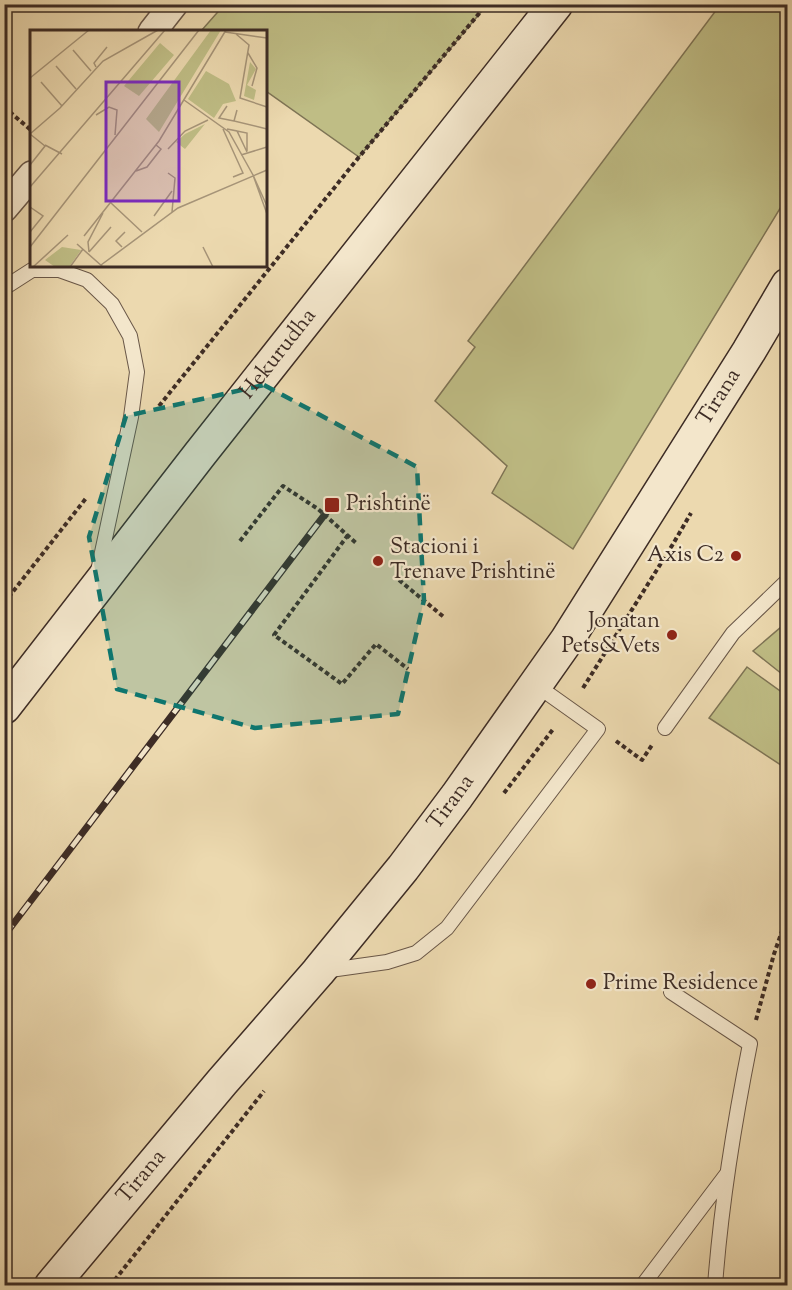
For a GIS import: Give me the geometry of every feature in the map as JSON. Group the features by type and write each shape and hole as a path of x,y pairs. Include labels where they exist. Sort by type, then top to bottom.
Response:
{"main road":[{"name":"Hekurudha","path":"4,707 200,454 556,4"},
{"name":"Tirana","path":"53,1283 318,972 403,868 567,640 788,285"}],"street":[{"path":"154,30 174,4"},
{"path":"4,208 30,177"}],"lane":[{"path":"4,288 32,270 59,270 87,280 111,304 130,336 137,372 131,417 93,591"},
{"path":"665,728 733,633 788,580"},
{"path":"318,972 387,963 416,953 447,928 598,729 536,684"},
{"path":"671,992 750,1044 737,1106 727,1174 715,1286"},
{"path":"642,1286 727,1174"}],"path":[{"path":"157,408 345,174 487,4"},
{"path":"4,107 30,129"},
{"path":"240,541 284,486 318,509 356,543"},
{"path":"4,603 92,492"},
{"path":"348,535 274,635 342,684 376,644 408,669"},
{"path":"399,580 445,618"},
{"path":"750,1044 774,954 788,914"}],"highlighted area":[{"path":"264,385 417,467 424,600 398,714 255,728 117,689 89,537 126,416"}],"shaded area":[{"path":"224,4 487,5 359,157 267,92 267,30 202,30"},
{"path":"720,5 787,5 787,197 573,549 492,493 507,466 435,401 475,347 468,341"},
{"path":"787,622 787,678 753,651"},
{"path":"747,667 787,696 787,769 709,718"}],"railway":[{"path":"4,936 332,505"}],"place":[{"name":"Prishtinë","path":"332,505"},
{"name":"Axis C2","path":"736,556"},
{"name":"Stacioni i Trenave Prishtinë","path":"378,561"},
{"name":"Jonatan Pets&Vets","path":"672,635"},
{"name":"Prime Residence","path":"591,984"}]}
